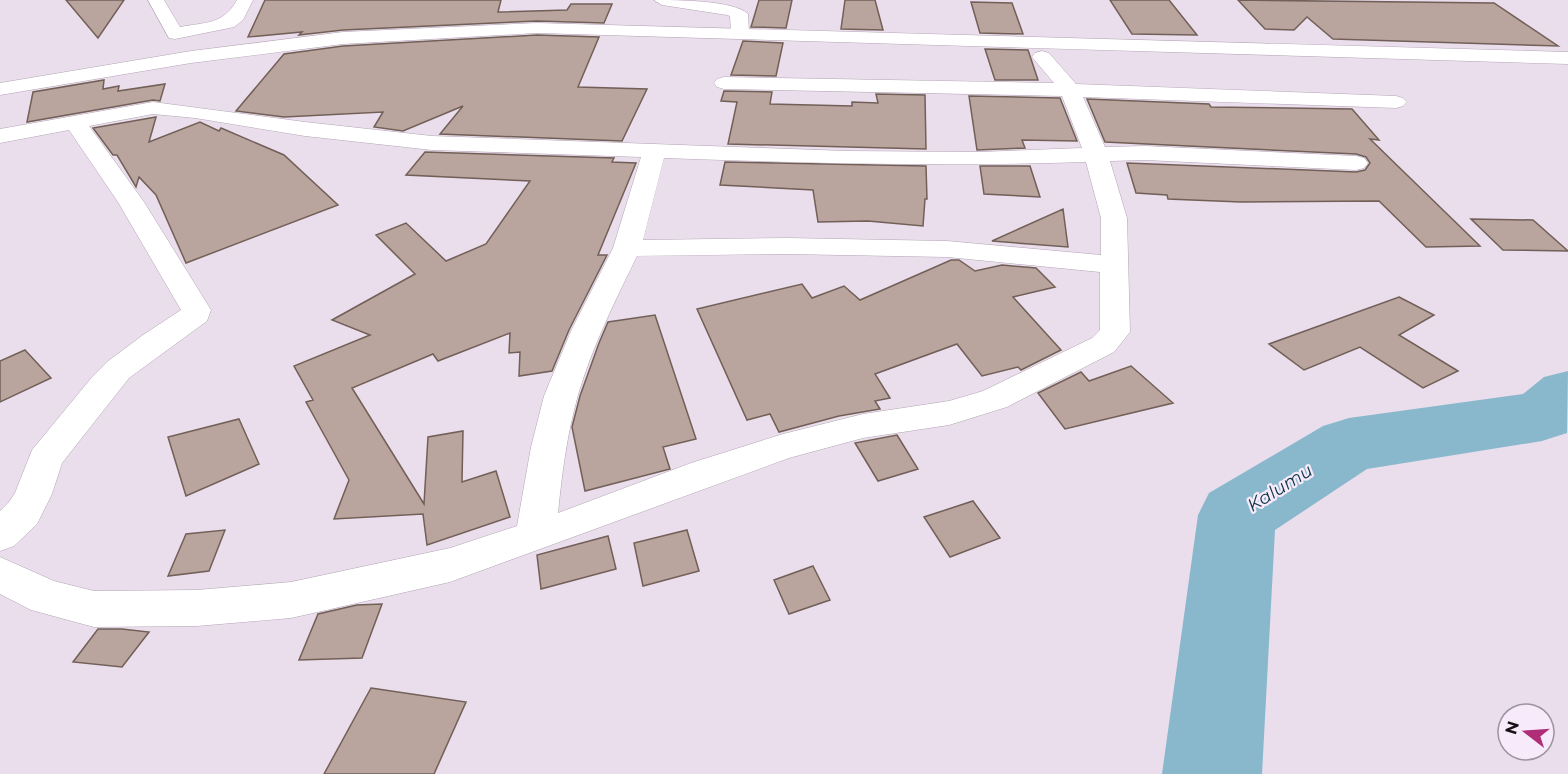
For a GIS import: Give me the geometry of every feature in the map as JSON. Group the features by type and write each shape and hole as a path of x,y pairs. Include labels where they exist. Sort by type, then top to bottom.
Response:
{"street":[{"path":"156,0 175,34 228,23 237,16 245,0"},
{"path":"662,0 718,8 741,16"},
{"path":"0,89 191,57 343,38 741,16 1568,58"},
{"path":"0,574 46,597 94,609 197,608 303,598 450,565 535,536 704,472 783,447 863,426 949,413 995,399 1103,345 1115,332 1114,218 1096,154 1070,90 1042,57"},
{"path":"724,83 1070,90 1396,102"},
{"path":"0,136 153,108 402,140 654,152 979,159 1145,153 1356,163"},
{"path":"0,535 23,513 33,494 45,459 105,384 118,370 154,342 196,314 196,310 131,202 75,122"},
{"path":"535,536 555,417 568,377 590,324 627,248 654,152"},
{"path":"627,248 787,246 947,249 1116,264"}],"building":[{"path":"66,0 124,0 98,38"},
{"path":"265,0 501,0 498,12 567,10 571,4 612,4 604,23 537,21 343,30 299,35 302,32 248,37"},
{"path":"759,0 792,0 786,28 751,27"},
{"path":"845,0 875,0 883,30 841,29"},
{"path":"1110,0 1169,0 1197,35 1132,34"},
{"path":"1238,0 1494,3 1558,46 1333,39 1307,17 1294,30 1265,29"},
{"path":"971,2 1012,3 1023,34 980,33"},
{"path":"537,35 599,37 578,87 647,89 622,141 440,134 463,106 403,131 374,127 383,112 284,117 236,111 284,54 343,46"},
{"path":"743,41 783,43 776,76 731,75"},
{"path":"985,49 1028,50 1038,80 995,80"},
{"path":"104,80 103,89 119,86 118,91 165,84 160,101 153,100 27,122 33,92"},
{"path":"724,91 772,92 770,104 852,106 852,102 878,103 876,94 925,95 926,149 728,144 737,102 721,101"},
{"path":"969,96 1060,98 1077,141 1022,140 1025,148 977,150"},
{"path":"1087,99 1209,104 1211,107 1352,109 1379,140 1370,139 1480,246 1426,247 1379,201 1241,202 1168,199 1167,195 1136,193 1127,163 1356,172 1365,170 1370,163 1366,157 1356,154 1105,142"},
{"path":"156,117 149,142 200,122 219,131 221,128 284,155 338,205 186,263 156,195 139,177 136,187 117,155 113,155 93,128"},
{"path":"425,152 614,158 612,162 636,163 598,255 607,255 569,330 552,371 519,376 520,352 509,353 510,333 438,361 433,354 352,388 424,504 428,437 463,431 462,482 496,471 510,517 427,545 423,514 334,519 349,480 306,402 313,400 294,366 370,335 332,320 415,274 376,235 406,223 446,261 486,244 530,181 406,175"},
{"path":"725,162 926,166 927,199 925,199 923,226 868,221 818,222 813,190 720,185"},
{"path":"980,166 1030,166 1040,197 984,194"},
{"path":"1063,209 1068,247 992,241"},
{"path":"1471,219 1533,220 1568,251 1503,250"},
{"path":"951,260 959,260 975,271 1002,265 1036,268 1055,287 1013,297 1061,350 1021,370 1018,367 982,376 957,344 875,374 890,398 875,401 880,409 839,416 779,432 770,414 747,420 697,309 802,284 812,298 844,286 860,300"},
{"path":"1399,297 1434,315 1399,335 1458,371 1423,388 1360,347 1304,370 1269,344"},
{"path":"655,315 696,439 663,447 670,469 585,491 572,427 580,396 599,343 608,322"},
{"path":"25,350 51,378 0,402 0,361"},
{"path":"1131,366 1173,403 1065,429 1038,393 1081,372 1089,381"},
{"path":"239,419 259,464 186,496 168,437"},
{"path":"897,435 918,469 878,481 855,443"},
{"path":"973,501 1000,538 950,557 924,517"},
{"path":"225,530 209,571 168,576 186,534"},
{"path":"687,530 699,571 643,586 634,543"},
{"path":"608,536 616,569 541,589 537,555"},
{"path":"813,566 830,600 789,614 774,580"},
{"path":"382,604 362,658 299,660 318,614 357,605"},
{"path":"98,629 149,632 122,667 73,662"},
{"path":"371,688 466,702 434,774 324,774"}],"waterway":[{"name":"Kalumu","path":"1212,774 1237,515 1349,445 1542,416 1568,394"}]}
